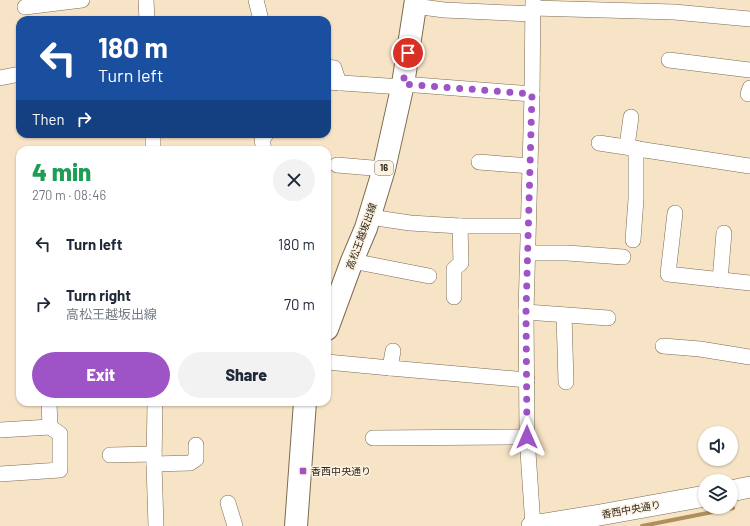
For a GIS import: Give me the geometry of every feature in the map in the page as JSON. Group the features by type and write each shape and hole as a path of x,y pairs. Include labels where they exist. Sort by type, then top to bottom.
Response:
{"main road":[{"name":"高松王越坂出線","path":"331,318 370,217 384,169 402,86 416,3"},
{"path":"296,526 305,406"}],"street":[{"path":"25,7 82,0"},
{"path":"146,0 147,16"},
{"path":"256,0 260,16"},
{"path":"416,3 444,10 533,7 674,12 750,19"},
{"path":"532,526 527,437 526,312 533,7"},
{"path":"669,60 750,70"},
{"path":"331,67 334,68 333,83 532,94"},
{"path":"0,78 16,75"},
{"path":"631,117 636,199 633,240"},
{"path":"599,143 750,166"},
{"path":"479,162 530,166"},
{"path":"337,165 384,169"},
{"path":"675,213 668,274 750,283"},
{"path":"370,217 410,223 460,226 528,226"},
{"path":"454,297 454,269 461,263 460,226"},
{"path":"720,280 724,233"},
{"path":"528,253 567,247 615,261"},
{"path":"352,261 429,276"},
{"path":"526,312 608,318"},
{"path":"564,315 566,382"},
{"path":"663,346 700,349 750,357"},
{"path":"390,368 393,352"},
{"path":"331,362 527,380"},
{"path":"49,406 50,427"},
{"path":"155,406 154,459 156,526"},
{"path":"0,430 50,427 60,434 60,470 0,474"},
{"path":"373,438 527,437"},
{"path":"110,455 190,463 196,459 196,445"},
{"path":"738,490 750,487"},
{"name":"香西中央通り","path":"532,526 601,521 698,498"},
{"path":"228,503 235,526"}],"waterway":[{"path":"642,526 703,514"}],"place":[{"name":"香西中央通り","path":"303,471"}],"route":[{"path":"408,53 403,84 532,94 526,312 527,437"}]}
